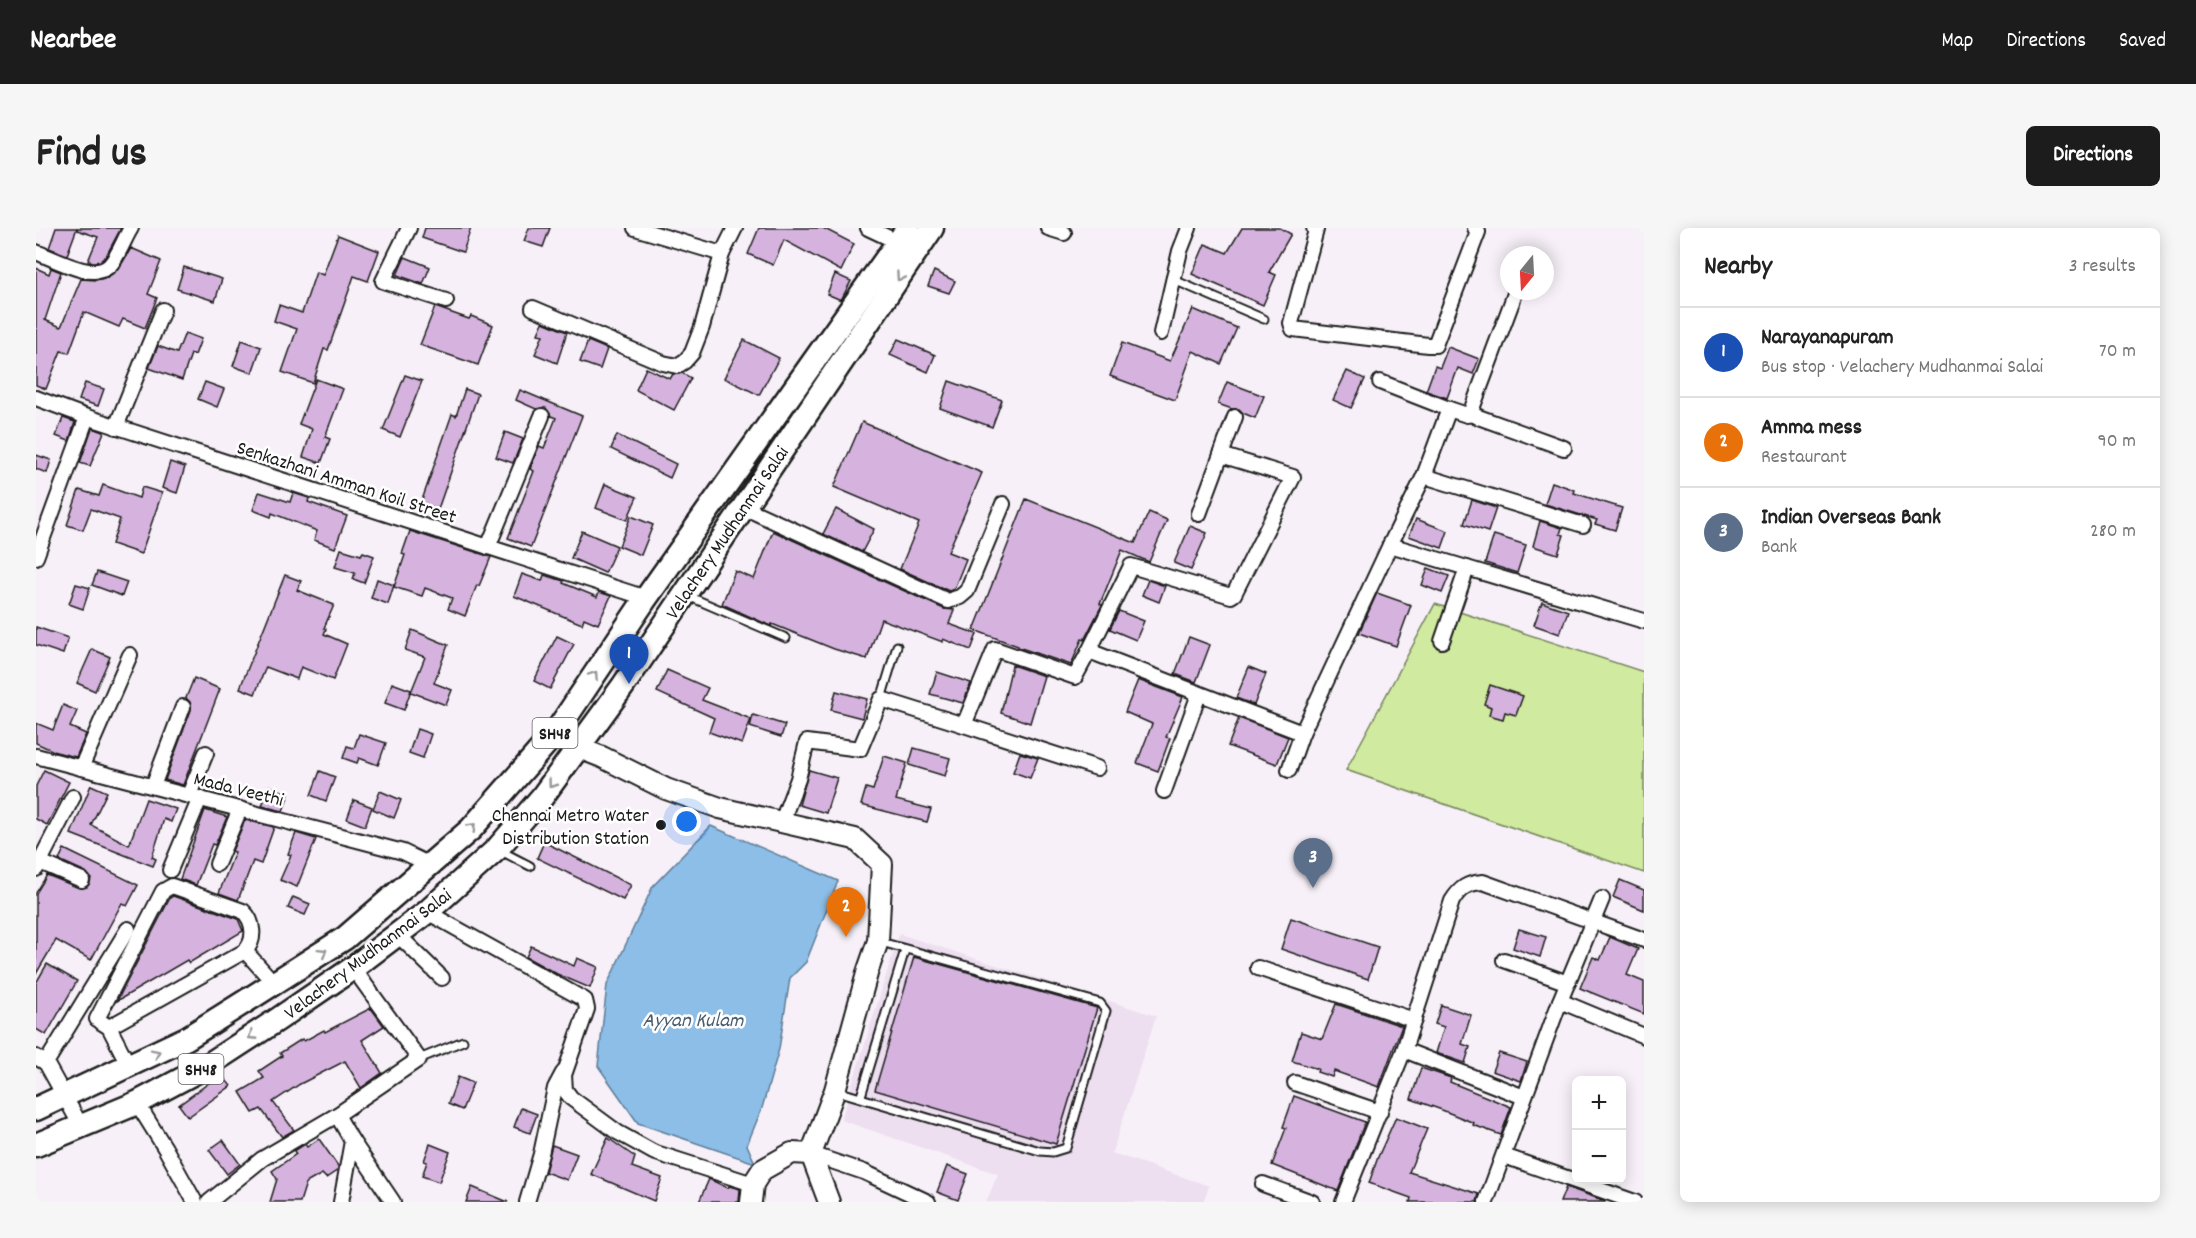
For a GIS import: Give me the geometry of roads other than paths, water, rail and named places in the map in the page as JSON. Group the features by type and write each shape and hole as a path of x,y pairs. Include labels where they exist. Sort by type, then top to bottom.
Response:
{"main road":[{"name":"Velachery Mudhanmai Salai","path":"36,1109 187,1038 345,938 471,829 556,732 644,602 907,241 932,228"},
{"name":"Velachery Mudhanmai Salai","path":"36,1145 137,1103 205,1067 353,968 428,912 497,849 542,798 685,595 743,507 907,241"}],"street":[{"path":"36,252 91,273 97,272 110,264 131,228"},
{"path":"409,228 383,281 446,302"},
{"path":"635,228 722,254"},
{"path":"533,308 663,363 677,366 692,353 702,327 722,254 735,228"},
{"path":"868,228 907,241"},
{"path":"1048,228 1064,233"},
{"path":"1161,333 1180,251 1189,228"},
{"path":"1314,228 1316,230 1291,323 1293,329 1435,345 1478,232 1475,228"},
{"path":"1470,414 1513,300"},
{"path":"116,427 163,310"},
{"path":"1380,382 1449,409 1470,414 1564,448"},
{"name":"Senkazhani Amman Koil Street","path":"36,398 116,427 640,596 644,602"},
{"path":"1289,770 1302,733 1424,476 1449,409"},
{"path":"488,547 542,416"},
{"path":"36,557 87,417"},
{"path":"1199,514 1235,417"},
{"path":"964,725 995,649 1076,676 1131,566 1232,596 1234,594 1293,477 1221,455"},
{"path":"1424,476 1583,525"},
{"path":"743,507 948,602 967,591 1003,504"},
{"path":"1390,545 1644,621"},
{"path":"1442,641 1467,568"},
{"path":"1089,651 1302,733"},
{"path":"81,768 130,655"},
{"path":"1164,791 1199,694"},
{"path":"782,821 798,779 807,742 860,749 881,699 1097,768"},
{"path":"153,786 183,707"},
{"path":"579,748 666,789 720,808 855,839 882,864 878,941 835,1090 811,1154 829,1202"},
{"path":"170,870 206,753"},
{"name":"Mada Veethi","path":"36,756 403,852 430,865"},
{"path":"73,797 38,865 82,880"},
{"path":"217,864 240,808"},
{"path":"1343,1202 1404,1050 1452,901 1459,890 1469,883 1483,882 1644,940"},
{"path":"97,1019 167,887 172,886 243,911 252,923 251,940 245,951 109,1027"},
{"path":"1486,1202 1560,1001 1602,899"},
{"path":"428,912 585,1000 587,1009 563,1082 571,1098 616,1132 653,1152 752,1193 762,1170 792,1153 811,1154 864,1172 928,1202"},
{"path":"81,1126 66,1096 41,1060 79,1009 128,929"},
{"path":"397,934 442,978"},
{"path":"245,951 274,983"},
{"path":"1504,960 1568,982"},
{"path":"209,1202 262,1159 337,1114 419,1059 353,968"},
{"path":"1258,968 1414,1020"},
{"path":"1560,1001 1644,1036"},
{"path":"79,1009 109,1027 129,1066"},
{"path":"1404,1050 1524,1097"},
{"path":"527,1202 541,1154 555,1088 566,1069"},
{"path":"1296,1083 1380,1112"},
{"path":"137,1103 195,1202"},
{"path":"337,1114 352,1141 393,1202"},
{"path":"341,1202 352,1141"},
{"path":"1504,1156 1635,1202"},
{"path":"1263,1184 1290,1198 1312,1202"}],"lane":[{"path":"1174,280 1264,319"},
{"path":"685,595 786,639"},
{"path":"881,699 897,646"},
{"path":"497,849 530,866"},
{"path":"835,1090 1040,1151 1053,1152 1066,1148 1106,1011 1100,1003 878,941"},
{"path":"861,1096 905,950"},
{"path":"419,1059 463,1041"}],"water":[{"name":"Ayyan Kulam","path":"711,826 838,881 806,962 790,978 779,1049 762,1108 747,1145 755,1163 638,1123 598,1066 607,985 653,886"}],"place":[{"name":"Narayanapuram","path":"629,684"},
{"name":"Chennai Metro Water Distribution Station","path":"661,825"},
{"name":"Indian Overseas Bank","path":"1313,888"},
{"name":"Amma mess","path":"846,937"}]}
